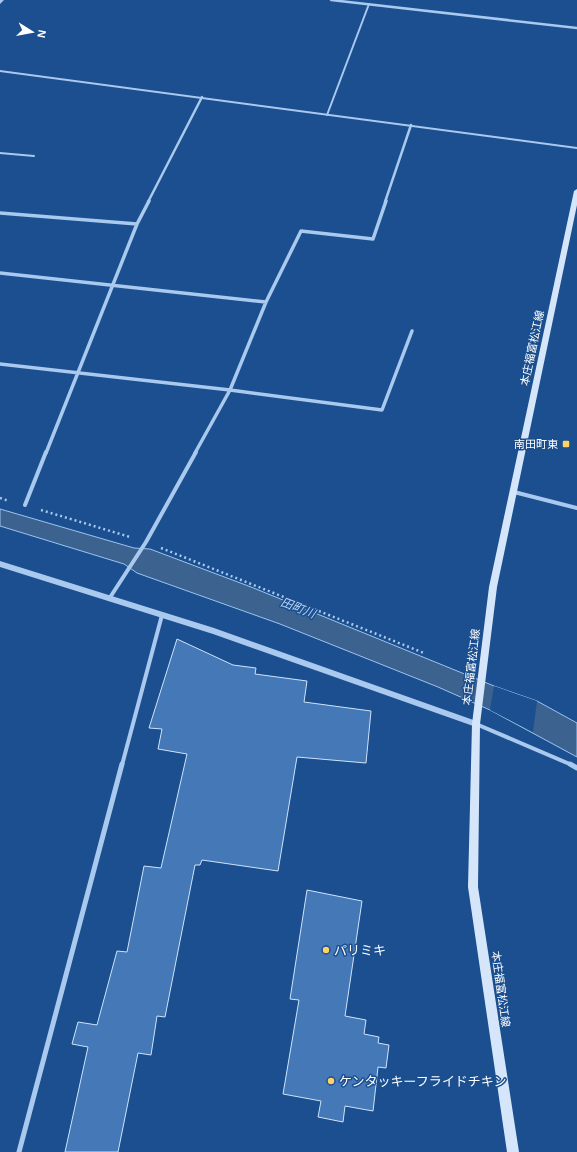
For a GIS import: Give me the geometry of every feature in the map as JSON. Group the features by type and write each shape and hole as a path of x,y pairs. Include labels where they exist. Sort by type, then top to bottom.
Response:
{"main road":[{"name":"本庄福富松江線","path":"513,1152 473,887 476,724 494,587 577,191"}],"street":[{"path":"332,0 577,28"},
{"path":"0,71 577,148"},
{"path":"25,505 76,373 137,224 202,97"},
{"path":"109,600 145,544 230,390 266,302 301,231 373,239 411,125"},
{"path":"0,212 137,224"},
{"path":"0,273 113,284 266,302"},
{"path":"0,364 230,390 382,410 412,330"},
{"path":"514,492 577,508"},
{"path":"0,564 109,600 214,631 476,724 563,760 577,768"},
{"path":"19,1152 162,615"}],"lane":[{"path":"327,115 369,4"},
{"path":"0,152 34,156"}],"path":[{"path":"0,498 145,544 424,653"}],"water":[{"name":"田町川","path":"0,509 134,548 150,549 251,587 494,686 537,701 577,723 577,757 490,710 438,687 280,624 137,573 124,564 0,526"}],"pier":[{"path":"494,686 537,701 533,732 490,710"}],"building":[{"path":"177,639 233,665 256,668 255,674 307,681 304,702 371,711 366,763 297,757 278,871 202,860 200,865 195,865 165,1017 157,1016 151,1055 138,1053 118,1152 65,1152 88,1047 72,1044 78,1022 97,1025 117,951 127,952 144,866 161,868 187,754 158,749 162,729 149,728"},
{"path":"307,890 362,901 345,1016 366,1020 364,1034 379,1037 378,1043 389,1045 386,1068 378,1067 373,1111 345,1106 343,1122 318,1117 321,1101 283,1094 299,1000 290,999"}],"place":[{"name":"南田町東","path":"566,444"},
{"name":"パリミキ","path":"326,950"},
{"name":"ケンタッキーフライドチキン","path":"331,1081"}]}
